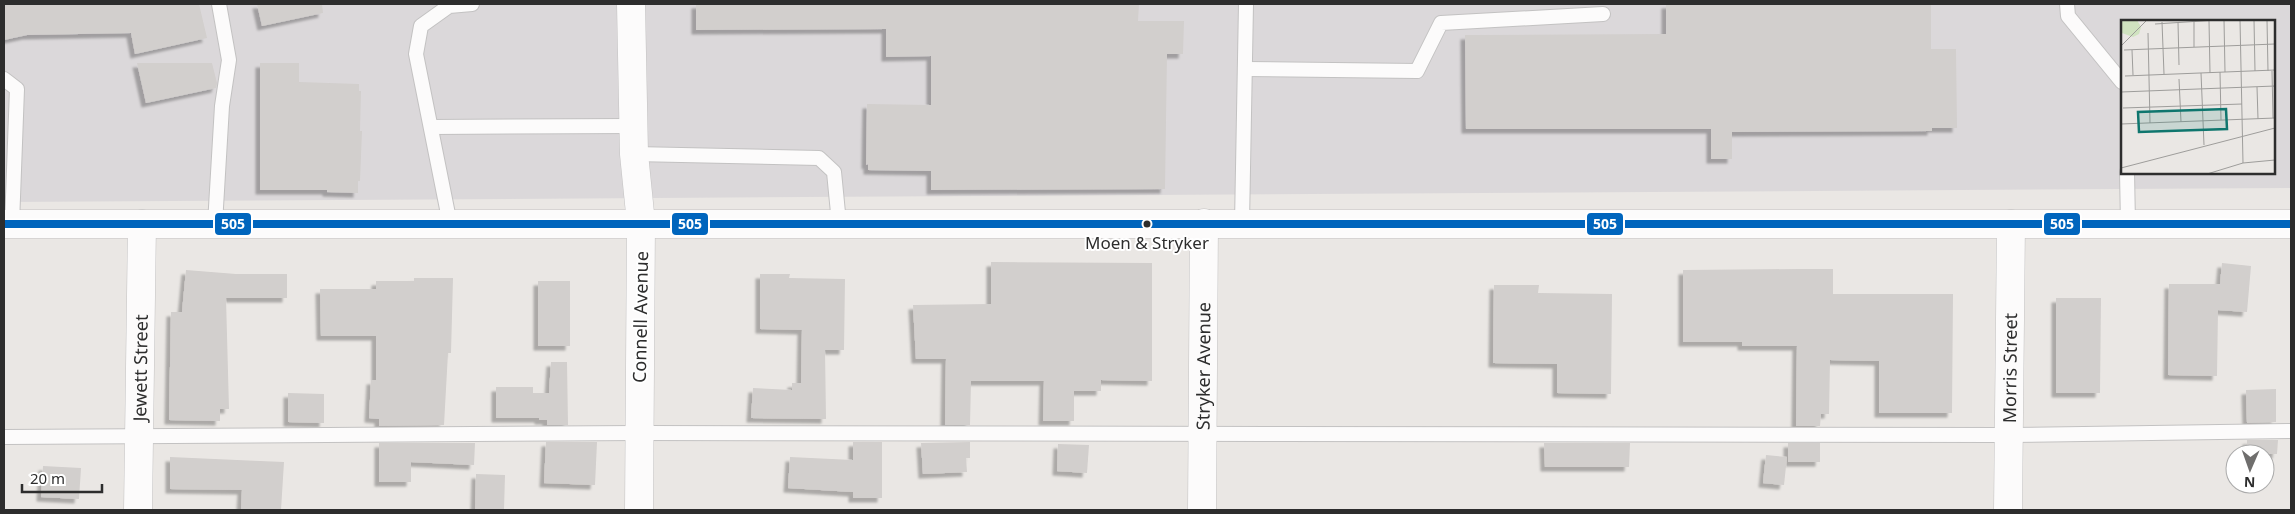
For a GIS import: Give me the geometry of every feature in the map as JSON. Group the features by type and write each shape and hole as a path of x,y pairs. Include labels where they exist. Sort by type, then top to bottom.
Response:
{"street":[{"name":"Connell Avenue","path":"631,4 634,154 641,223 638,510"},
{"name":"Stryker Avenue","path":"1202,510 1204,223"},
{"path":"8,224 2291,224"},
{"name":"Jewett Street","path":"138,510 142,224"},
{"name":"Morris Street","path":"2008,510 2010,224"}],"lane":[{"path":"215,224 222,106 229,60 219,4"},
{"path":"450,224 416,54 421,26 449,6 472,4"},
{"path":"1242,223 1246,4"},
{"path":"2067,4 2068,16 2121,81"},
{"path":"1245,69 1417,71 1441,23 1603,14"},
{"path":"4,79 17,89 8,224"},
{"path":"431,127 634,126"},
{"path":"634,154 819,158 834,172 839,223"},
{"path":"2127,174 2128,224"},
{"path":"4,437 138,438 639,433 2008,435 2291,431"}],"shaded area":[{"path":"4,4 2291,4 2291,188 4,202"}],"building":[{"path":"4,4 199,4 207,38 135,54 131,33 27,35 4,40"},
{"path":"257,4 322,4 323,13 262,26"},
{"path":"696,4 1139,4 1138,21 1184,21 1183,54 1167,54 1165,189 931,190 931,171 868,170 868,164 866,165 867,104 931,105 931,56 886,57 886,29 696,30"},
{"path":"1666,4 1931,4 1931,49 1956,49 1957,128 1932,128 1932,131 1732,132 1732,159 1711,159 1711,129 1466,129 1465,35 1666,34"},
{"path":"137,63 212,63 217,83 216,88 146,103"},
{"path":"260,63 299,63 299,82 359,84 359,91 361,91 360,131 362,131 358,193 327,192 327,190 260,190"},
{"path":"991,262 1152,263 1152,381 1101,380 1101,391 1074,391 1074,421 1043,421 1044,381 971,381 970,425 945,425 946,359 916,359 913,305 991,304"},
{"path":"2222,263 2251,266 2247,312 2218,310 2217,376 2168,375 2169,284 2220,284"},
{"path":"1833,269 1833,294 1953,294 1952,413 1879,413 1879,361 1830,360 1829,414 1821,414 1820,426 1796,426 1797,346 1742,346 1742,342 1683,342 1683,270"},
{"path":"186,270 236,274 287,274 287,298 226,298 229,409 220,409 220,421 169,420 171,312 182,312"},
{"path":"760,274 790,274 789,278 845,279 844,350 825,350 826,419 751,418 753,388 792,390 792,383 801,383 802,330 760,329"},
{"path":"414,278 453,278 451,353 448,353 444,425 379,426 379,419 369,418 371,380 376,380 376,336 321,336 320,289 376,289 376,281 414,281"},
{"path":"538,281 570,281 570,346 538,346"},
{"path":"1494,285 1539,285 1538,293 1612,294 1611,394 1557,393 1557,364 1493,363"},
{"path":"2056,298 2101,298 2100,393 2056,393"},
{"path":"551,362 567,362 568,425 547,425 547,420 539,420 539,418 496,418 496,387 533,387 533,393 549,393"},
{"path":"2276,389 2276,422 2247,423 2246,390"},
{"path":"288,393 324,394 324,423 288,422"},
{"path":"2247,440 2278,440 2277,454 2275,454 2275,444 2247,444"},
{"path":"546,442 597,442 595,485 544,483"},
{"path":"853,442 882,442 882,498 853,498 853,492 788,488 790,457 853,460"},
{"path":"970,442 970,458 966,458 967,472 923,474 921,443"},
{"path":"379,443 475,443 474,465 411,462 411,482 379,482"},
{"path":"1544,443 1630,443 1629,467 1545,467"},
{"path":"1788,443 1820,443 1820,462 1788,462"},
{"path":"1058,444 1089,445 1087,473 1057,471"},
{"path":"1766,455 1787,457 1784,485 1763,483"},
{"path":"170,457 284,462 281,510 241,509 242,490 170,489"},
{"path":"43,466 81,468 79,499 41,497"},
{"path":"476,474 505,475 504,510 475,510"}],"transit line":[{"name":"505","path":"4,224 2291,224"}],"place":[{"name":"Moen & Stryker","path":"1147,224"}]}
